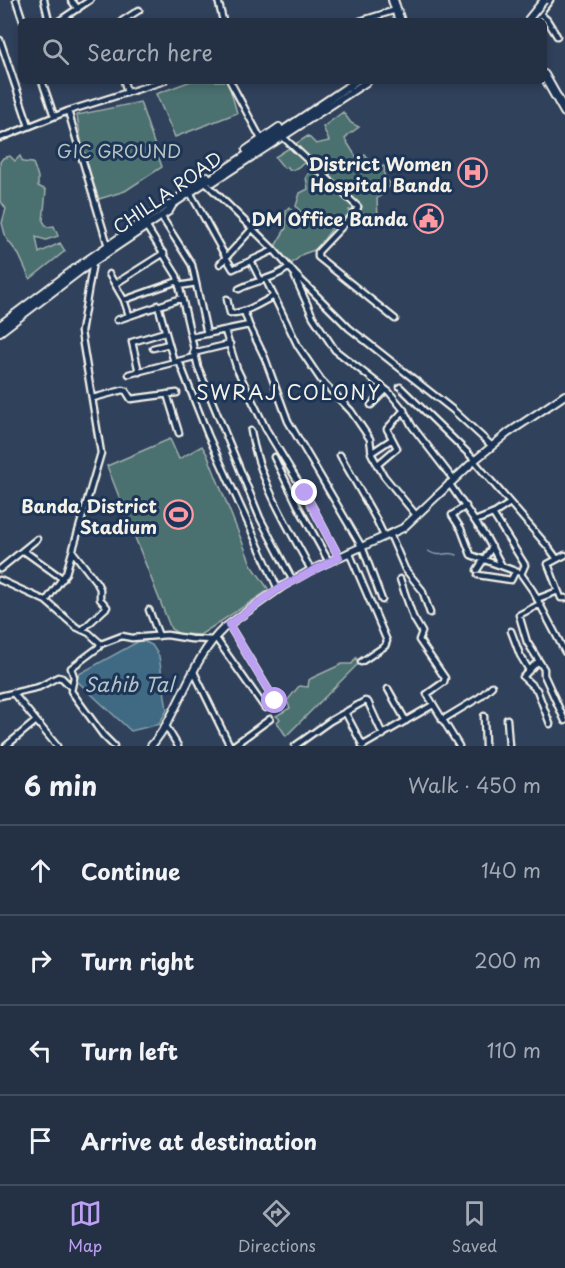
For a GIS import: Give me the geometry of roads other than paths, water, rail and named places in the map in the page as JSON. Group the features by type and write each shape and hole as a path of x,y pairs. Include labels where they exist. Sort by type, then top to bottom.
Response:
{"highway":[{"path":"393,0 399,18"},
{"path":"547,79 562,99 565,112"}],"main road":[{"path":"530,18 545,3"},
{"path":"179,200 183,192 345,84"},
{"name":"CHILLA ROAD","path":"0,333 93,262 109,247 161,216 173,204 192,194 352,84"},
{"path":"192,194 208,186 363,84"},
{"path":"0,325 165,206 173,204"},
{"path":"155,744 214,638 229,625 278,589 311,570 405,526 474,460 565,395"}],"street":[{"path":"16,0 22,18"},
{"path":"44,0 48,18"},
{"path":"72,0 78,9"},
{"path":"64,18 90,0"},
{"path":"218,0 223,18"},
{"path":"538,0 545,3"},
{"path":"536,18 545,3 550,0"},
{"path":"127,18 139,10"},
{"path":"370,18 396,10"},
{"path":"540,13 545,18"},
{"path":"547,20 557,36"},
{"path":"0,40 29,126"},
{"path":"43,84 54,116"},
{"path":"124,84 126,93"},
{"path":"0,138 68,111 154,84"},
{"path":"232,84 261,140"},
{"path":"68,111 109,247"},
{"path":"283,137 358,207 318,252 318,257 395,320"},
{"path":"208,186 358,336 453,410 492,446"},
{"path":"192,194 234,269 274,250"},
{"path":"161,216 192,265 207,334"},
{"path":"146,225 179,283 194,355 260,518 293,581"},
{"path":"220,264 252,229"},
{"path":"115,284 164,253"},
{"path":"251,261 274,296 298,346 321,380 334,395 346,404 370,439 371,453 377,465 391,486 416,515"},
{"path":"46,601 63,579 101,453 81,332 93,262"},
{"path":"239,289 252,282 276,276 289,267"},
{"path":"109,274 124,300 129,315"},
{"path":"295,274 313,317 335,350 386,390 404,410 412,426 451,481 502,566"},
{"path":"124,300 179,283 196,283"},
{"path":"227,299 232,314 244,311 274,296"},
{"path":"117,320 182,298"},
{"path":"158,305 169,344 278,589"},
{"path":"244,311 288,421 362,546 382,600"},
{"path":"191,337 249,325"},
{"path":"225,331 242,381 266,429 305,493 339,557"},
{"path":"139,372 132,342 165,332"},
{"path":"153,348 169,344"},
{"path":"129,374 177,362 230,344"},
{"path":"400,387 474,460 556,559"},
{"path":"93,398 123,390 131,399 177,393"},
{"path":"371,405 386,390"},
{"path":"167,394 179,433"},
{"path":"377,465 397,448 388,427 404,410"},
{"path":"251,431 257,457 267,482 311,570"},
{"path":"371,453 392,439"},
{"path":"340,455 405,569 422,590 430,613"},
{"path":"274,457 329,562"},
{"path":"475,521 493,514 510,503"},
{"path":"466,506 455,512 452,517 461,529 471,555 518,572 538,602 565,652"},
{"path":"492,547 477,572 510,580 525,568 493,514"},
{"path":"0,569 37,539"},
{"path":"24,551 63,579"},
{"path":"73,552 98,583 100,599 107,607 82,630"},
{"path":"349,552 387,641 385,645 361,662"},
{"path":"565,555 548,564 558,591 562,599 565,598"},
{"path":"400,579 413,617 422,632 419,640 445,678 444,682 427,692 459,746"},
{"path":"0,580 46,601 74,626 90,633 101,644"},
{"path":"558,591 519,615 527,642 544,669 544,675 565,721"},
{"path":"148,610 159,636"},
{"path":"229,625 275,701"},
{"path":"511,632 529,670"},
{"path":"114,746 103,735 71,691 74,678 71,667 101,644 122,636 214,638 265,708"},
{"path":"538,661 523,677 537,690 550,724"},
{"path":"194,672 232,746 270,719"},
{"path":"0,696 39,687 58,677 71,687"},
{"path":"442,720 480,697 492,686"},
{"path":"388,688 406,721"},
{"path":"13,693 57,746"},
{"path":"295,746 345,712 366,701 383,735"},
{"path":"345,712 363,746 434,705"},
{"path":"484,716 486,746"},
{"path":"507,719 509,746"},
{"path":"6,746 36,721"},
{"path":"166,726 178,746"}],"water":[{"name":"Sahib Tal","path":"141,640 152,645 159,656 167,710 159,724 131,731 76,680 79,674"}],"waterway":[{"path":"428,551 436,554 457,555"}],"place":[{"name":"District Women Hospital Banda","path":"473,173"},
{"name":"DM Office Banda","path":"429,218"},
{"name":"Banda District Stadium","path":"178,515"}],"district":[{"name":"SWRAJ COLONY","path":"289,392"}],"park label":[{"name":"GIC GROUND","path":"119,150"}]}
